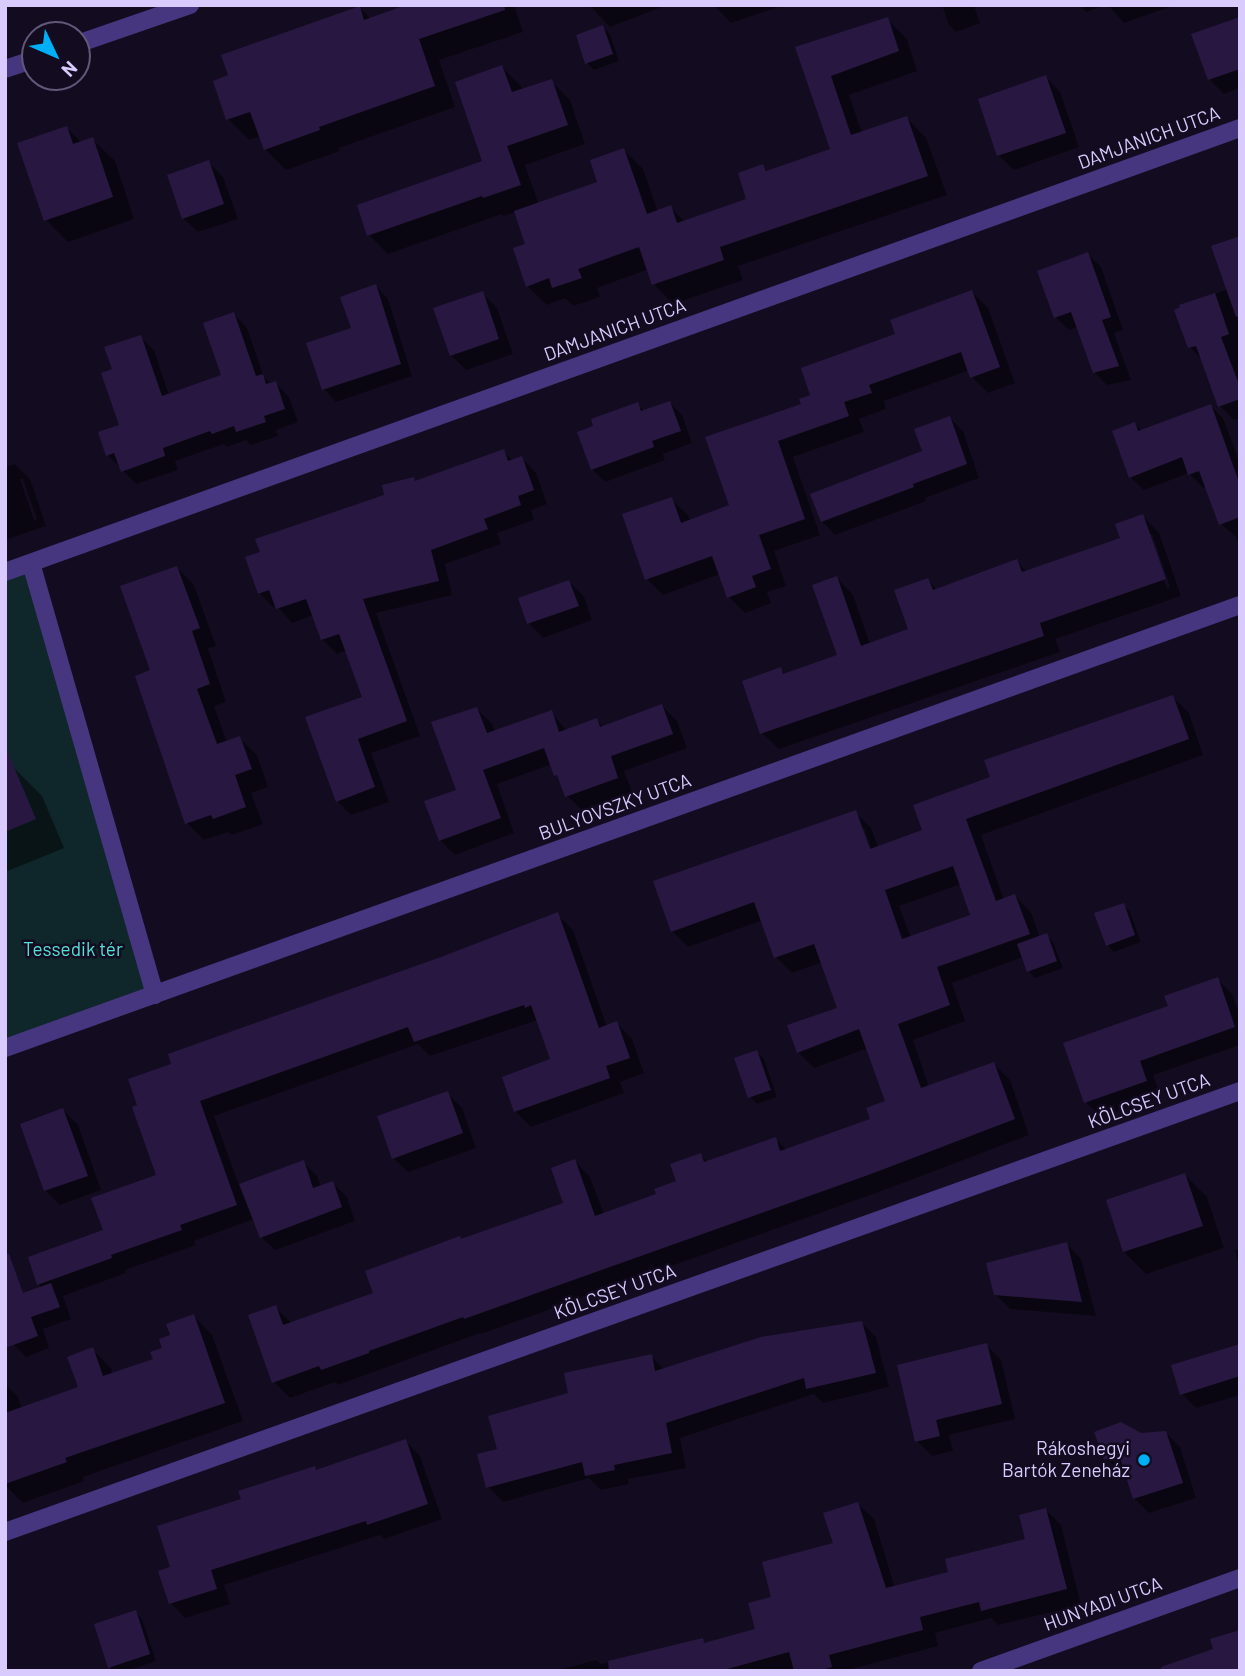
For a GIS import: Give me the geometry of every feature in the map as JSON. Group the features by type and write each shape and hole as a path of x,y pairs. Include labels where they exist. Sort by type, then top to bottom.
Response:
{"street":[{"path":"91,39 190,5"},
{"name":"DAMJANICH UTCA","path":"5,572 1240,128"},
{"path":"31,564 155,995"},
{"name":"BULYOVSZKY UTCA","path":"5,1048 1240,605"},
{"name":"KÖLCSEY UTCA","path":"5,1532 1240,1091"},
{"name":"HUNYADI UTCA","path":"981,1671 1240,1578"}],"green space":[{"name":"Tessedik tér","path":"31,563 155,995 5,1048 5,572"}],"building":[{"path":"406,5 504,5 505,10 419,39 435,86 319,127 320,130 264,150 250,112 226,120 213,81 228,75 221,55 360,6 364,20"},
{"path":"888,17 899,51 831,76 851,135 907,116 928,176 720,247 724,260 652,285 639,247 578,269 582,278 552,288 549,278 526,287 513,248 525,244 514,211 597,182 590,160 624,148 647,214 671,205 677,223 746,199 738,173 763,164 766,171 830,149 795,47"},
{"path":"1240,17 1240,69 1208,80 1191,34"},
{"path":"603,25 613,54 585,64 576,35"},
{"path":"502,65 512,92 552,79 568,125 507,146 521,185 367,236 357,205 482,161 455,82"},
{"path":"1046,75 1066,133 997,156 978,99"},
{"path":"67,126 73,144 93,137 113,197 44,221 17,143"},
{"path":"209,160 224,204 182,219 167,175"},
{"path":"1240,236 1240,316 1236,317 1211,246"},
{"path":"1088,252 1111,317 1102,320 1119,366 1093,373 1071,312 1054,318 1037,271"},
{"path":"376,284 401,364 322,390 306,343 351,328 340,297"},
{"path":"972,290 1000,367 970,378 961,352 869,385 872,393 844,402 849,416 778,441 805,519 759,535 771,569 752,576 756,587 727,598 712,556 645,580 622,514 672,497 681,523 729,505 705,437 801,404 799,399 810,395 801,368 895,334 890,320"},
{"path":"483,291 499,339 450,356 433,308"},
{"path":"1215,293 1229,334 1221,337 1240,387 1240,399 1218,407 1196,346 1188,348 1174,310 1180,307 1179,305"},
{"path":"234,312 256,376 263,374 266,384 276,381 285,409 264,416 266,422 236,432 234,426 212,434 210,431 163,448 165,456 121,472 114,453 106,456 98,432 119,425 101,373 112,369 104,347 141,335 162,396 221,375 203,323"},
{"path":"670,401 681,431 652,441 654,447 591,470 577,432 593,426 591,419 638,402 641,411"},
{"path":"1211,404 1240,485 1240,517 1219,525 1199,471 1188,475 1182,457 1129,478 1112,431 1135,422 1138,431"},
{"path":"950,416 967,464 821,522 810,494 922,451 914,429"},
{"path":"504,449 508,461 522,456 534,490 518,496 521,505 484,519 488,529 431,550 439,581 363,599 407,721 358,739 375,787 336,802 305,717 362,697 339,634 321,640 306,599 276,609 269,590 258,594 245,557 260,552 255,539 384,495 382,485 414,477 415,481"},
{"path":"1143,514 1166,579 1040,623 1044,636 760,734 742,681 781,667 783,674 837,655 812,585 837,576 861,646 908,629 894,590 928,578 933,590 1017,559 1022,572 1120,538 1115,524"},
{"path":"177,566 200,628 192,631 210,684 197,689 217,744 240,736 252,769 235,775 246,807 213,819 211,815 185,824 135,676 150,670 120,586"},
{"path":"569,580 579,606 527,624 518,598"},
{"path":"1173,695 1189,739 966,819 996,901 1015,894 1030,934 937,967 950,1005 898,1024 921,1088 994,1062 1015,1119 871,1174 464,1319 463,1317 369,1353 321,1370 319,1366 272,1383 248,1315 276,1305 283,1325 373,1293 365,1271 460,1236 461,1239 563,1203 551,1168 575,1159 595,1216 656,1194 654,1189 676,1181 670,1164 701,1153 704,1162 776,1137 780,1151 870,1119 866,1108 885,1101 859,1029 797,1053 787,1025 837,1008 814,944 774,958 754,902 671,932 653,881 856,810 870,849 922,830 913,805 990,777 984,760","holes":["953,866 970,915 902,939 885,890"]},
{"path":"662,704 673,734 611,756 618,778 565,797 544,748 483,770 501,818 439,841 424,801 456,790 431,722 477,707 487,733 552,710 559,732 597,718 600,727"},
{"path":"5,746 36,819 5,832"},
{"path":"1124,903 1135,935 1106,946 1094,913"},
{"path":"558,912 599,1028 617,1021 630,1058 606,1066 610,1078 514,1112 502,1077 550,1059 531,1005 525,1008 524,1005 414,1042 408,1027 200,1101 237,1205 180,1225 182,1230 111,1255 112,1258 37,1285 28,1257 103,1230 91,1198 156,1175 132,1107 137,1105 128,1079 171,1064 168,1054 441,957"},
{"path":"1047,933 1057,961 1027,972 1017,944"},
{"path":"1218,977 1235,1027 1140,1061 1147,1081 1084,1103 1063,1043 1168,1006 1164,996"},
{"path":"757,1050 771,1090 748,1098 734,1058"},
{"path":"448,1091 463,1133 392,1159 377,1116"},
{"path":"63,1108 88,1176 44,1191 20,1124"},
{"path":"304,1160 313,1188 333,1181 342,1207 260,1238 239,1184"},
{"path":"1185,1173 1203,1226 1123,1252 1106,1200"},
{"path":"1067,1242 1082,1302 994,1295 986,1263"},
{"path":"5,1254 9,1254 23,1293 51,1283 60,1307 31,1317 38,1336 5,1348"},
{"path":"194,1314 225,1403 65,1458 67,1462 5,1484 5,1413 78,1387 67,1357 93,1347 103,1376 153,1359 150,1352 162,1348 159,1339 170,1335 166,1324"},
{"path":"862,1321 876,1373 806,1389 804,1378 666,1423 672,1453 614,1465 615,1470 585,1476 582,1462 486,1488 477,1454 497,1449 488,1416 568,1393 564,1373 652,1354 655,1371 761,1337"},
{"path":"987,1343 1002,1404 936,1420 940,1436 915,1442 897,1365"},
{"path":"1240,1344 1240,1376 1180,1395 1171,1365"},
{"name":"Rákoshegyi Bartók Zeneház","path":"1121,1422 1141,1433 1166,1431 1183,1483 1133,1499 1121,1461 1104,1459 1094,1432"},
{"path":"406,1439 428,1504 367,1525 366,1521 211,1570 217,1589 169,1604 158,1571 170,1567 157,1526 241,1499 238,1491 315,1466 316,1470"},
{"path":"858,1502 886,1588 948,1572 945,1559 1025,1539 1019,1515 1046,1508 1067,1589 981,1611 979,1602 920,1617 923,1630 829,1655 832,1667 818,1671 794,1671 789,1652 720,1671 609,1671 608,1661 703,1638 704,1643 755,1629 748,1603 771,1597 762,1562 833,1543 823,1513"},
{"path":"136,1610 150,1654 108,1668 94,1624"},
{"path":"1240,1630 1240,1671 1161,1671 1161,1667 1213,1649 1210,1639"}],"place":[{"name":"Rákoshegyi Bartók Zeneház","path":"1144,1460"}]}
